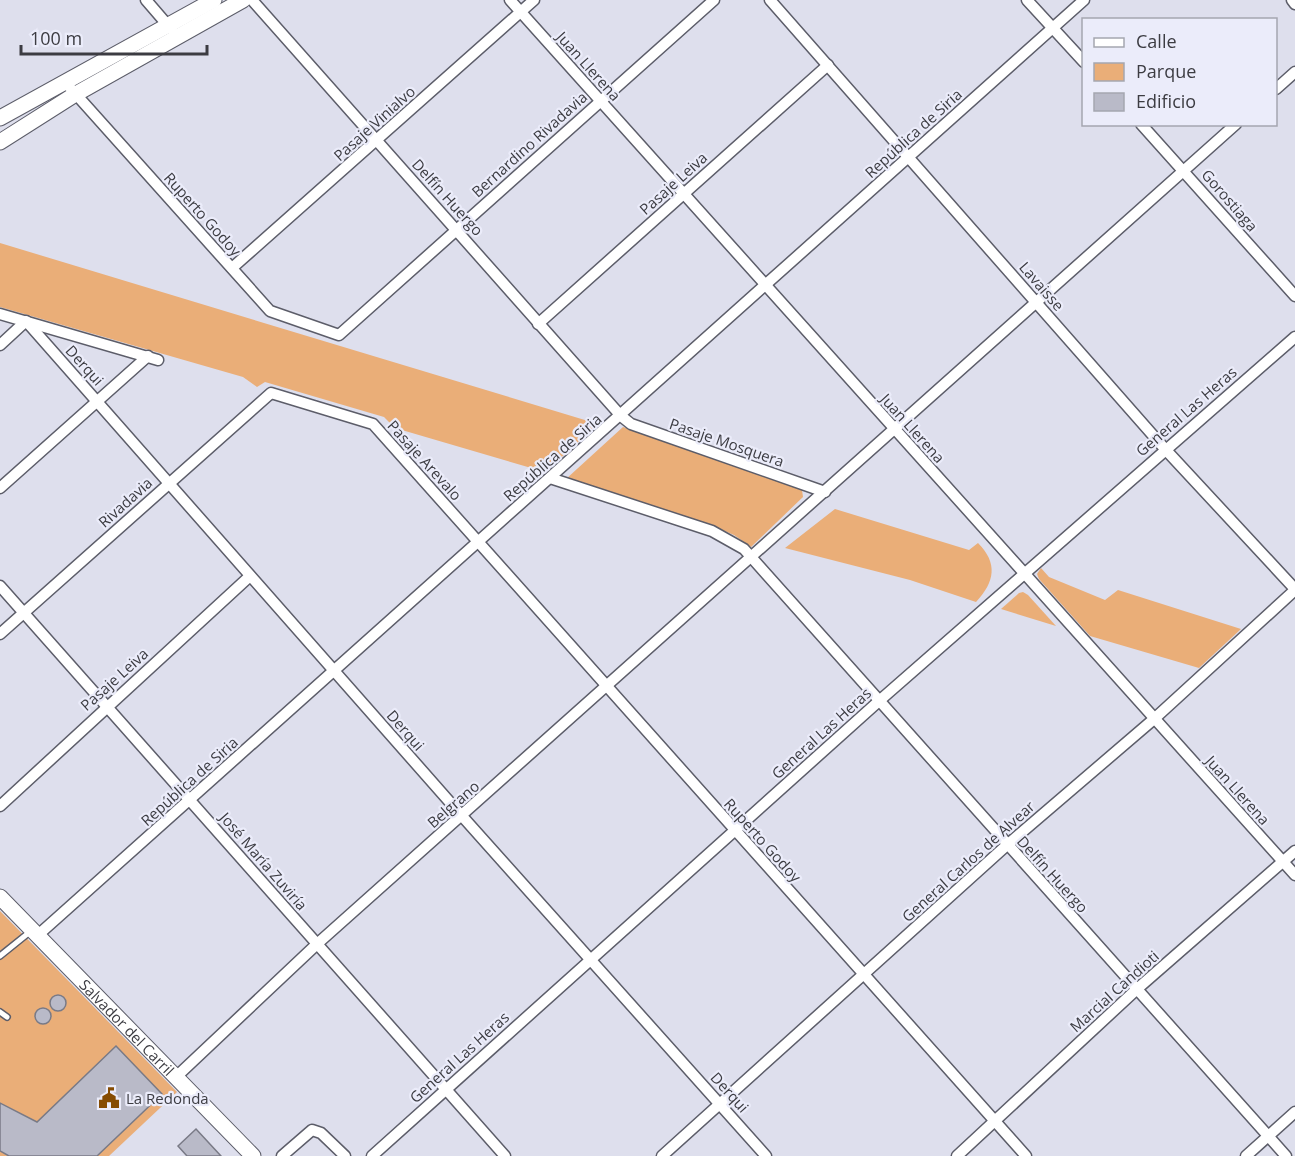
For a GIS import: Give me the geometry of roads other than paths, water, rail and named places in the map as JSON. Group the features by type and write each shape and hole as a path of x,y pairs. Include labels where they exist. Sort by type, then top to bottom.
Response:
{"main road":[{"path":"0,141 173,31 214,0"},
{"path":"0,118 65,82 243,0"},
{"name":"Salvador del Carril","path":"0,897 253,1156"}],"street":[{"path":"146,0 173,31"},
{"name":"Delfín Huergo","path":"252,0 621,416"},
{"name":"Juan Llerena","path":"510,0 1295,875"},
{"name":"Pasaje Vinialvo","path":"232,268 534,0"},
{"name":"Bernardino Rivadavia","path":"339,335 714,0"},
{"name":"Lavaisse","path":"770,0 1166,449 1295,590"},
{"path":"1027,0 1082,61"},
{"name":"República de Siria","path":"35,932 190,800 1084,0"},
{"path":"1292,0 1295,4"},
{"name":"Pasaje Leiva","path":"538,324 828,66"},
{"path":"1277,87 1295,72"},
{"name":"Ruperto Godoy","path":"65,82 270,312 339,335"},
{"name":"Gorostiaga","path":"1144,126 1295,296"},
{"name":"Belgrano","path":"176,1077 317,944 895,431 1234,126"},
{"path":"0,314 153,358 97,402 0,488"},
{"path":"0,345 26,321"},
{"name":"Derqui","path":"26,321 590,961 766,1156"},
{"name":"General Las Heras","path":"372,1156 879,701 1295,337"},
{"name":"Rivadavia","path":"0,634 271,393"},
{"name":"Pasaje Arevalo","path":"271,393 373,424 478,542"},
{"name":"Pasaje Mosquera","path":"621,416 631,424 825,492"},
{"path":"550,478 712,531 752,556"},
{"name":"Ruperto Godoy","path":"478,542 1026,1156"},
{"name":"Delfín Huergo","path":"752,556 1286,1156"},
{"name":"Pasaje Leiva","path":"0,806 106,706 250,576"},
{"name":"José María Zuviría","path":"0,586 505,1156"},
{"name":"General Carlos de Alvear","path":"662,1156 1007,845 1154,719 1295,590"},
{"name":"Marcial Candioti","path":"957,1156 1137,989 1295,851"},
{"path":"1246,1156 1295,1112"},
{"path":"282,1156 312,1130 321,1133 345,1156"}],"lane":[{"path":"0,956 35,932"},
{"path":"0,1012 7,1017"}],"place":[{"name":"La Redonda","path":"109,1098"}]}
